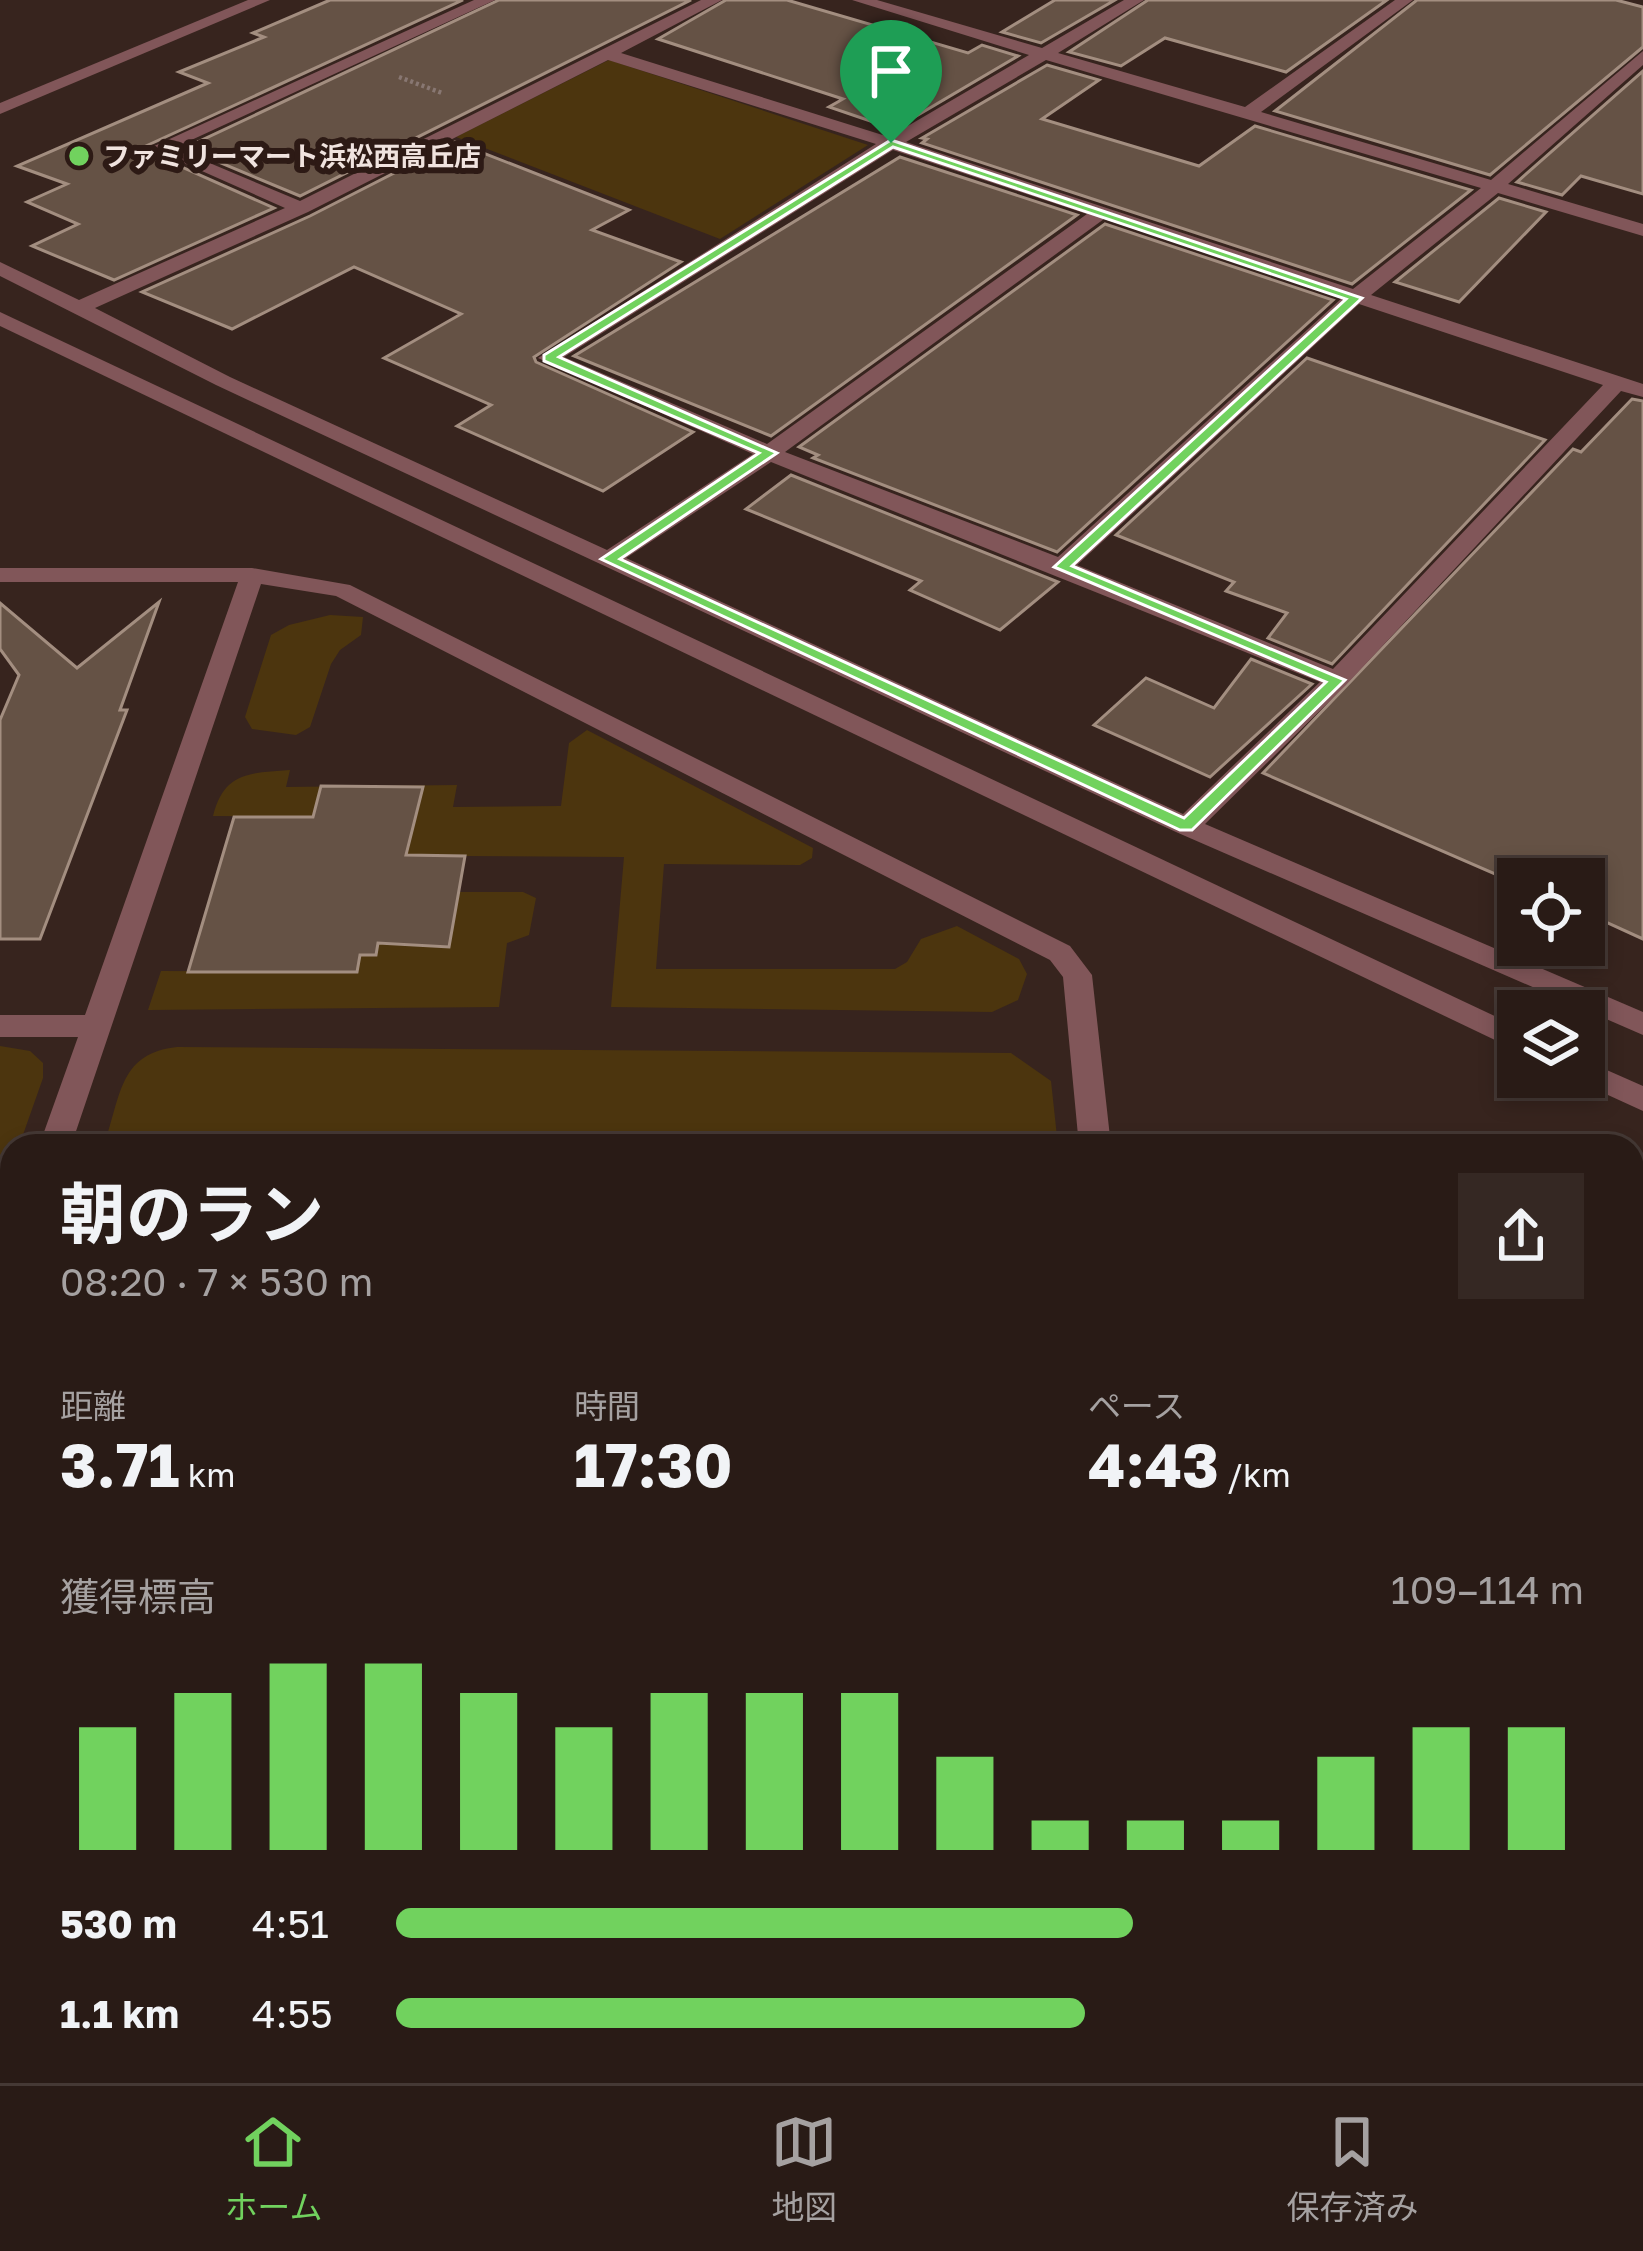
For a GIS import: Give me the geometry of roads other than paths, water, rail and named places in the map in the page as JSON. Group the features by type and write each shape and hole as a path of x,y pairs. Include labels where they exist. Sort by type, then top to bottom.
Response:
{"street":[{"path":"0,109 262,0"},
{"path":"301,208 159,148 487,0"},
{"path":"81,307 301,208 714,0"},
{"path":"860,0 1643,230"},
{"path":"1136,0 891,143 548,358 770,453 1337,680"},
{"path":"1250,112 1406,0"},
{"path":"609,55 1643,391"},
{"path":"1061,567 1355,298 1494,187 1643,56"},
{"path":"1613,84 1643,92"},
{"path":"609,559 770,453 1099,214"},
{"path":"0,268 224,381 1186,826 1643,1024"},
{"path":"0,318 1497,1030"},
{"path":"1186,826 1337,680 1617,383"},
{"path":"0,574 251,574 342,590 1060,953 1077,975 1094,1134"},
{"path":"59,1134 251,574"},
{"path":"0,1026 96,1027"},
{"path":"1605,1081 1643,1099"}],"place":[{"name":"ファミリーマート浜松西高丘店","path":"79,156"}]}
